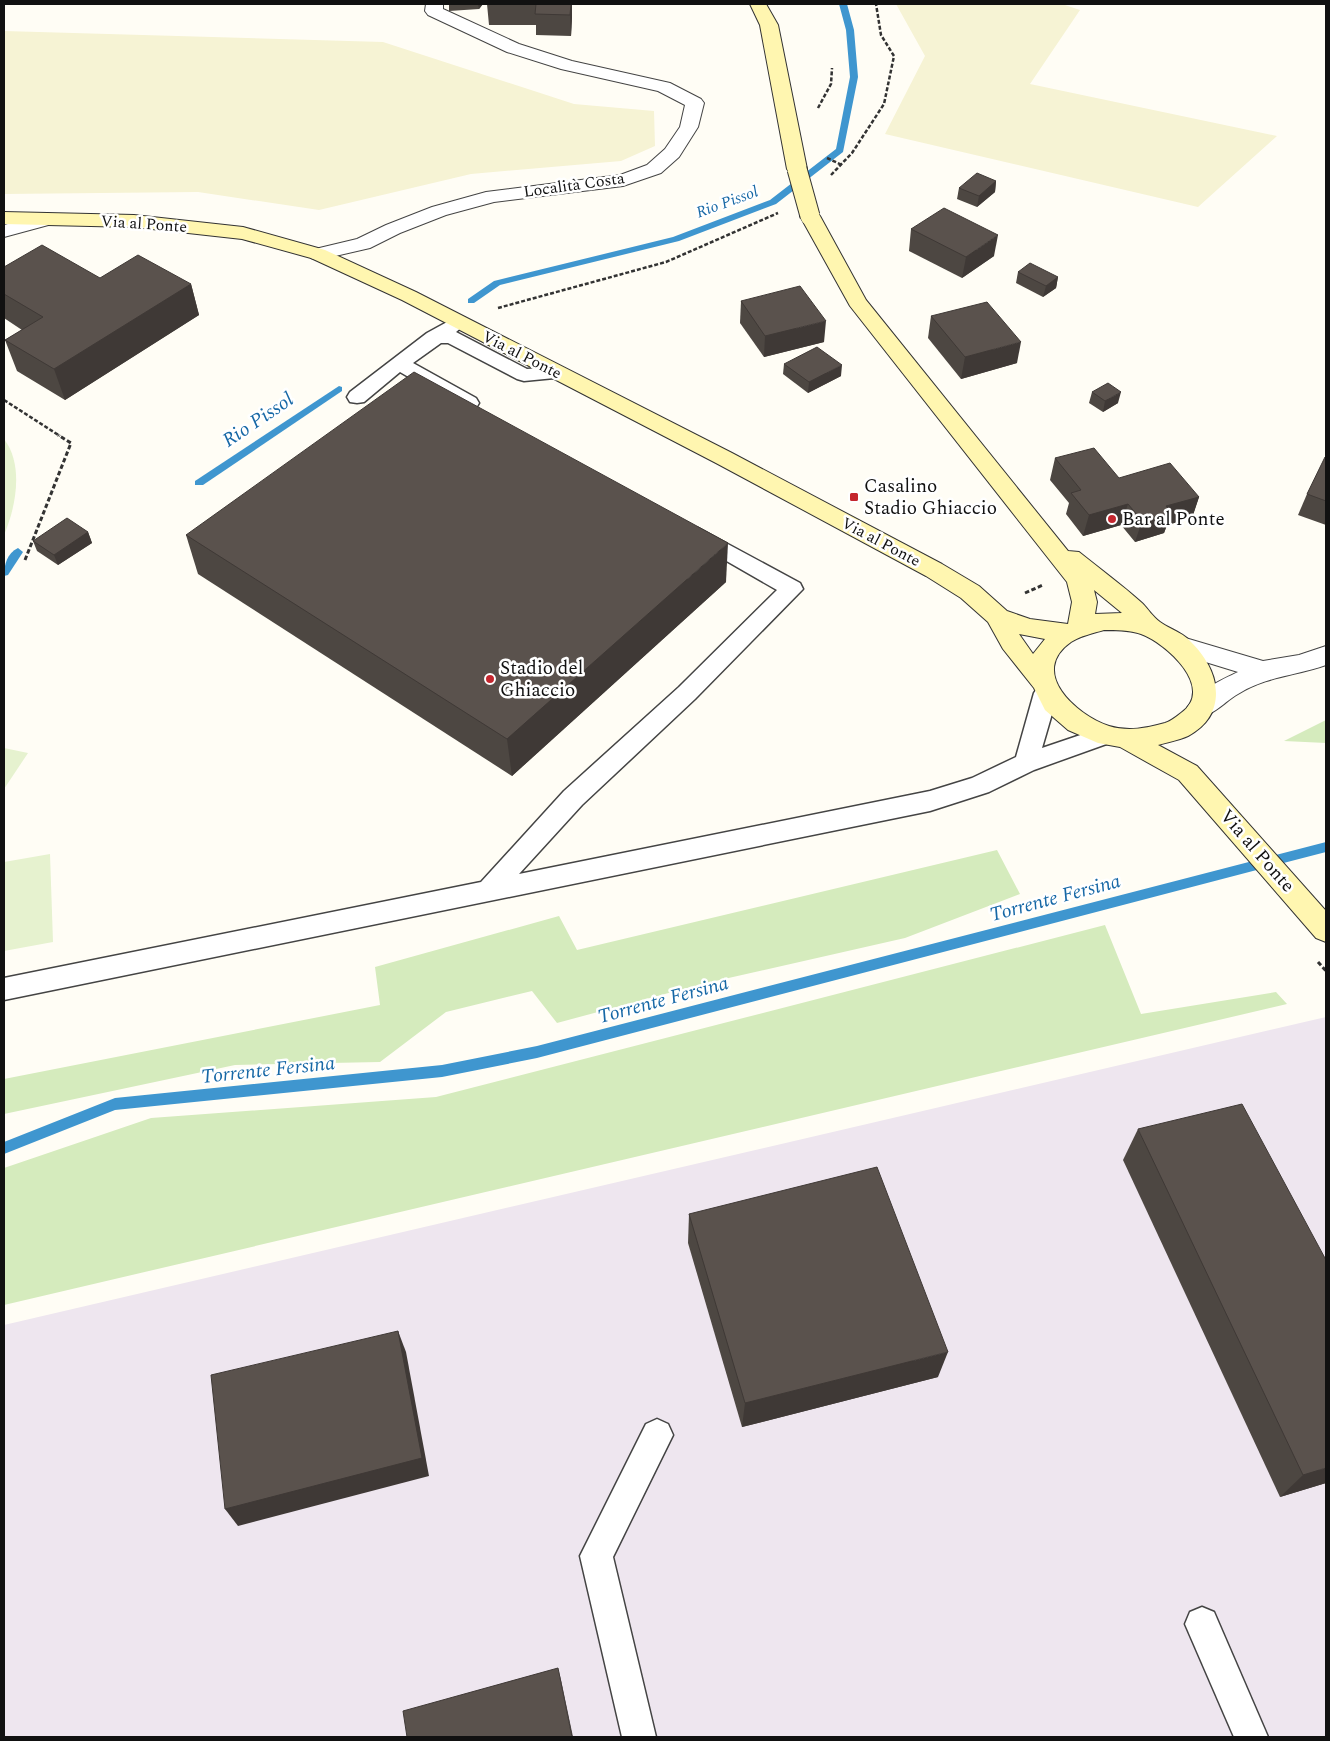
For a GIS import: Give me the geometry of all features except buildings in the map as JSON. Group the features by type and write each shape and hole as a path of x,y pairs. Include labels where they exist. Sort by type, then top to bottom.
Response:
{"main road":[{"path":"758,4 769,25 797,169 810,216 856,302 1077,578 1084,593 1085,607 1072,629"},
{"name":"Via al Ponte","path":"4,218 134,221 244,233 318,254 409,296 724,458 934,570 970,592 998,617 1028,628 1072,629"},
{"path":"1043,534 1127,604 1151,628 1182,646 1195,661 1203,677 1205,693 1194,716 1188,773"},
{"name":"Via al Ponte","path":"998,617 1013,647 1044,687"},
{"path":"1151,628 1119,621 1102,621 1072,629 1050,645 1042,662 1044,687 1060,711 1079,726 1116,738 1162,737 1194,716"},
{"name":"Via al Ponte","path":"1116,738 1188,773 1326,930"}],"street":[{"name":"Località Costa","path":"318,254 363,244 393,229 440,211 493,196 624,180 654,169 672,153 689,127 694,103 664,87 566,65 512,48 434,11 435,4"},
{"path":"4,231 45,220"},
{"path":"1182,646 1263,670"},
{"path":"1194,716 1229,687 1263,670 1302,664 1326,655"}],"lane":[{"path":"358,397 399,363 458,322"},
{"path":"434,337 452,337 524,375 558,373"},
{"path":"399,363 484,412"},
{"path":"487,892 573,798 687,693 792,589 681,525"},
{"path":"1026,762 1044,687"},
{"path":"4,989 930,801 980,785 1026,762 1116,738"},
{"path":"639,1737 596,1556 657,1435"},
{"path":"1202,1624 1251,1737"}],"path":[{"path":"819,154 842,165 884,104 894,56 881,35 876,4"},
{"path":"818,109 831,84 832,68"},
{"path":"458,322 514,302 666,262 731,234"},
{"path":"4,400 71,443 25,560"},
{"path":"1019,596 1034,588 1051,583"}],"shaded area":[{"path":"896,4 1062,4 1080,10 1030,84 1277,136 1198,207 885,134 925,56"},
{"path":"4,31 383,42 574,104 654,111 655,146 621,161 471,174 319,210 198,192 4,194"},
{"path":"1326,1017 1326,1737 4,1737 4,1325"}],"green space":[{"path":"4,439 14,461 16,486 12,512 4,535"},
{"path":"1326,720 1326,743 1284,741"},
{"path":"4,748 28,753 4,789"},
{"path":"997,850 1020,894 905,938 702,984 557,1023 532,991 446,1012 380,1062 235,1065 4,1114 4,1079 380,1005 375,967 559,916 577,950"},
{"path":"50,854 53,942 4,951 4,862"},
{"path":"1105,925 1141,1014 1276,992 1287,1004 4,1305 4,1168 151,1118 436,1097"}],"waterway":[{"name":"Rio Pissol","path":"471,301 497,283 676,239 773,202 840,150 854,77 850,30 843,4"},
{"name":"Rio Pissol","path":"199,483 339,389"},
{"name":"Rio Pissol","path":"4,572 18,552"},
{"name":"Torrente Fersina","path":"4,1148 115,1104 442,1071 537,1052 1326,847"}],"place":[{"name":"Casalino Stadio Ghiaccio","path":"854,497"},
{"name":"Bar al Ponte","path":"1112,519"},
{"name":"Stadio del Ghiaccio","path":"490,679"}]}
